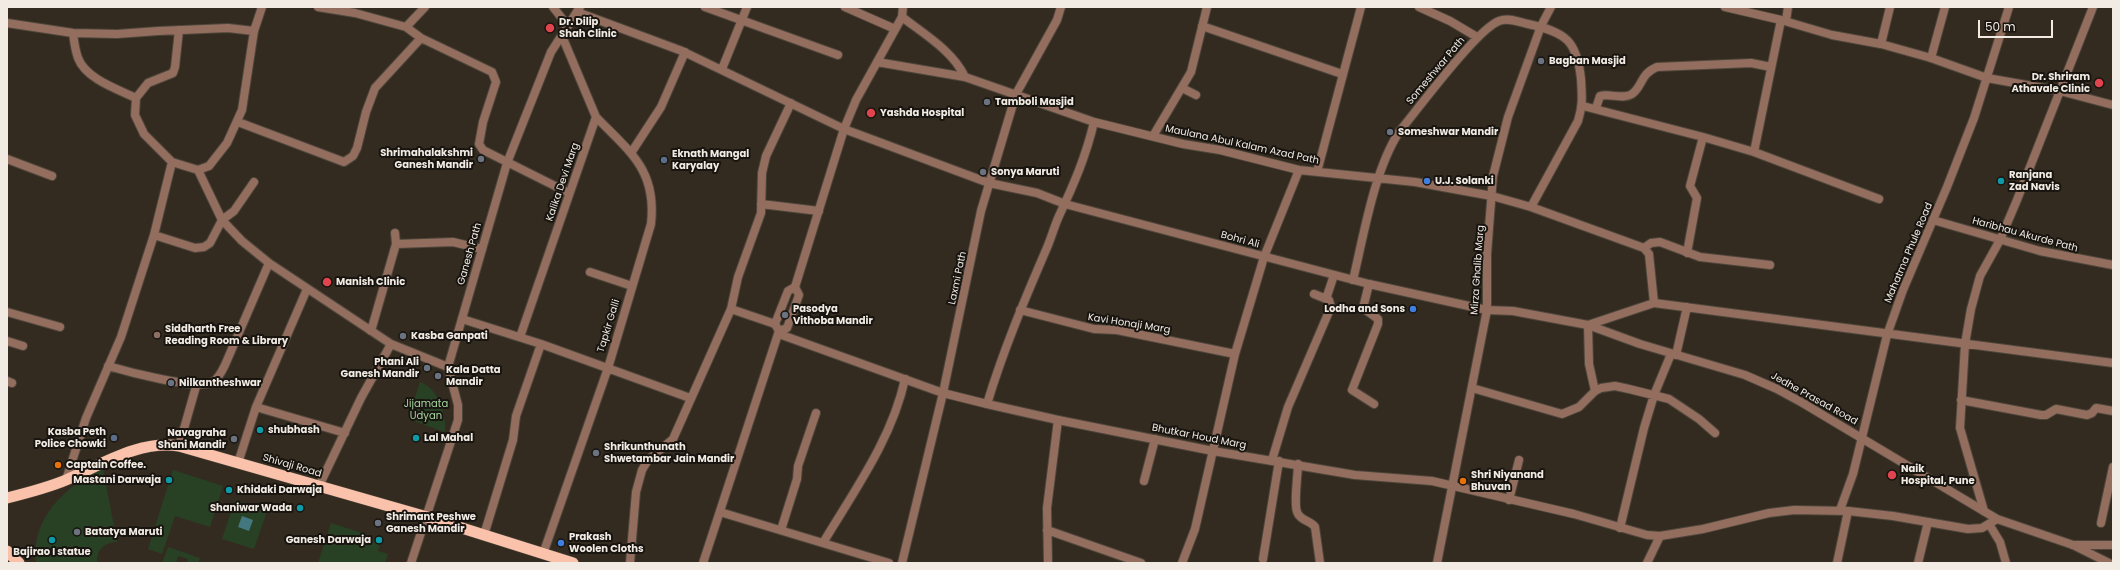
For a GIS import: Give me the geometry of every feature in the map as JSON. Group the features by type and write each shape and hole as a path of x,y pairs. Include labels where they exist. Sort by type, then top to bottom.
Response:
{"highway":[{"name":"Shivaji Road","path":"7,498 66,480 95,465 142,448 164,444 179,446 427,517 573,563"},
{"path":"7,551 19,563"}],"street":[{"path":"179,30 173,73 148,83 136,98 134,115 144,134 172,162 198,170 209,166 228,143 238,122 242,110 254,31 262,7"},
{"path":"318,7 355,13 406,27 421,38 492,72 496,82 483,122 479,144 483,150 569,193"},
{"path":"406,27 425,7"},
{"path":"553,7 568,26"},
{"path":"705,7 838,55"},
{"path":"722,69 748,7"},
{"path":"845,7 895,29"},
{"path":"704,563 778,330 788,291 795,287 844,129 856,100 902,17 903,7"},
{"name":"Laxmi Path","path":"902,563 943,393 981,211 1016,94 1057,20 1061,7"},
{"path":"1153,136 1191,72 1207,7"},
{"path":"1317,172 1361,7"},
{"path":"1419,7 1450,21 1477,37"},
{"name":"Mirza Ghalib Marg","path":"1437,563 1487,310 1487,254 1493,176 1508,117 1541,26 1551,7"},
{"path":"1754,152 1771,67 1783,20 1788,7"},
{"path":"1881,44 1890,7"},
{"path":"1931,58 1945,7"},
{"name":"Mahatma Phule Road","path":"1837,563 1844,511 1887,335 1903,290 1971,125 2009,7"},
{"path":"1984,511 1960,428 1965,344 1971,308 1980,276 2000,240 2093,7"},
{"path":"1730,8 1783,20 1832,35 1881,44 1931,58 1987,78 2060,91 2113,105"},
{"name":"Ganesh Path","path":"448,367 507,163 551,52 578,10"},
{"name":"Bohri Ali","path":"578,10 685,52 844,129 990,183 1037,193 1065,204 1353,280 1487,310"},
{"path":"902,17 951,57 961,67 966,77"},
{"name":"Someshwar Path","path":"1353,280 1379,180 1391,145 1399,132 1477,37 1499,20 1509,20 1541,26 1562,36 1572,44 1577,52 1583,106"},
{"path":"7,23 73,33 117,34 228,28 254,31"},
{"path":"1202,26 1342,74"},
{"path":"73,33 78,59 88,70 102,82 136,98"},
{"path":"562,36 596,117"},
{"path":"238,122 344,162 348,161 353,156 357,148 366,112 375,88 421,38"},
{"path":"631,153 661,107 685,52"},
{"name":"Maulana Abul Kalam Azad Path","path":"877,62 966,77 1094,122 1183,144 1220,150 1300,170 1379,180 1444,186 1492,196 1531,207 1644,248"},
{"path":"1596,108 1600,96 1626,96 1632,94 1644,75 1657,67 1751,64 1771,67"},
{"path":"1182,88 1196,95"},
{"path":"630,563 636,492 642,470 648,460 673,439 731,309 738,277 761,213 762,173 766,156 791,103"},
{"path":"1531,207 1578,121 1583,106 1596,108 1754,152 1879,199"},
{"name":"Tapkir Galli","path":"543,554 608,368 651,224 651,191 646,175 631,153 596,117"},
{"name":"Kalika Devi Marg","path":"520,337 596,117"},
{"path":"987,404 997,371 1020,310 1087,150 1094,122"},
{"path":"1687,253 1697,198 1690,186 1703,137"},
{"path":"7,159 52,176"},
{"path":"66,480 86,418 121,337 154,235 172,162"},
{"path":"198,170 222,220 242,241 269,263 391,344 448,367 458,405 458,420 411,563"},
{"path":"1182,563 1195,529 1235,354 1264,257 1300,170"},
{"path":"154,235 195,248 204,247 210,243 222,220 234,211 254,182"},
{"path":"762,204 819,211"},
{"name":"Haribhau Akurde Path","path":"1933,220 2040,251 2113,265"},
{"path":"371,331 396,244 395,233"},
{"path":"396,244 452,242 482,249"},
{"path":"1654,303 1649,254 1644,248 1651,243 1660,242 1700,257 1770,265"},
{"path":"108,366 158,379 204,384 212,383 220,375 269,263"},
{"path":"590,272 632,286"},
{"path":"1326,299 1334,275"},
{"path":"1369,284 1363,308 1378,319 1378,324 1352,390 1374,404"},
{"path":"778,330 787,328 799,295 795,287"},
{"path":"238,463 256,407 307,289"},
{"path":"1263,559 1275,460 1288,407 1331,307 1329,300 1314,294"},
{"path":"1595,391 1589,364 1588,325 1654,303 1851,328 1887,335 2113,363"},
{"path":"1620,528 1644,428 1654,395 1674,354 1687,307"},
{"name":"Bhutkar Houd Marg","path":"731,309 778,330 905,380 943,393 987,404 1058,420 1213,451 1275,460 1355,475 1432,481 1574,514 1647,535 1660,536 1704,529 1769,513 1794,510 1844,511 1968,529 1982,528 1989,524"},
{"name":"Kavi Honaji Marg","path":"1020,310 1094,329 1117,330 1235,354"},
{"name":"Jedhe Prasad Road","path":"1487,310 1513,311 1588,325 1674,354 1745,375 1777,389 1862,437 1879,450 1955,492 1997,518 2073,545 2110,563"},
{"path":"7,312 60,327"},
{"path":"462,319 541,344 690,398"},
{"path":"7,341 22,346"},
{"path":"319,486 391,344"},
{"path":"484,535 513,440 516,416 541,344"},
{"path":"823,543 886,436 900,403 905,380"},
{"path":"179,446 197,383"},
{"path":"1472,388 1562,414 1579,407 1600,388 1615,386 1669,399 1687,410 1715,433"},
{"path":"1961,400 1984,406 2046,415 2056,409 2087,415 2092,414 2096,408 2113,411"},
{"path":"256,407 345,433"},
{"path":"781,530 797,480 798,466 816,413"},
{"path":"1048,563 1046,530 1050,477 1058,420"},
{"path":"1144,481 1155,439"},
{"path":"1509,500 1519,460"},
{"path":"1298,464 1296,510 1301,517 1313,524 1315,527 1320,563"},
{"path":"2101,523 2113,467"},
{"path":"720,512 889,563"},
{"path":"1997,518 1989,524 2000,542 2006,563"},
{"path":"1918,563 1928,522"},
{"path":"1046,530 1142,563"},
{"path":"1647,563 1660,536"},
{"path":"2073,545 2113,545"}],"green space":[{"name":"Jijamata Udyan","path":"420,382 432,390 440,402 443,410 445,432 408,419"},
{"path":"103,469 117,542 112,542 105,545 99,551 97,563 36,563 36,547 39,532 45,518 53,506 76,484"},
{"path":"173,470 223,486 210,527 175,516 162,554 148,549"},
{"path":"235,500 267,511 254,549 222,539"},
{"path":"331,523 371,536 370,538 381,542 378,551 388,554 385,563 318,563"},
{"path":"168,547 200,558 198,563 187,563 188,559 178,556 176,563 162,563"}],"water":[{"path":"242,516 253,520 249,531 238,527"}],"place":[{"name":"Dr. Dilip Shah Clinic","path":"550,28"},
{"name":"Bagban Masjid","path":"1541,61"},
{"name":"Dr. Shriram Athavale Clinic","path":"2099,83"},
{"name":"Tamboli Masjid","path":"987,102"},
{"name":"Yashda Hospital","path":"871,113"},
{"name":"Someshwar Mandir","path":"1390,132"},
{"name":"Shrimahalakshmi Ganesh Mandir","path":"481,159"},
{"name":"Eknath Mangal Karyalay","path":"664,160"},
{"name":"Sonya Maruti","path":"983,172"},
{"name":"U.J. Solanki","path":"1427,181"},
{"name":"Ranjana Zad Navis","path":"2001,181"},
{"name":"Manish Clinic","path":"327,282"},
{"name":"Lodha and Sons","path":"1413,309"},
{"name":"Pasodya Vithoba Mandir","path":"785,315"},
{"name":"Siddharth Free Reading Room & Library","path":"157,335"},
{"name":"Kasba Ganpati","path":"403,336"},
{"name":"Phani Ali Ganesh Mandir","path":"427,368"},
{"name":"Kala Datta Mandir","path":"438,376"},
{"name":"Nilkantheshwar","path":"171,383"},
{"name":"shubhash","path":"260,430"},
{"name":"Kasba Peth Police Chowki","path":"114,438"},
{"name":"Lal Mahal","path":"416,438"},
{"name":"Navagraha Shani Mandir","path":"234,439"},
{"name":"Shrikunthunath Shwetambar Jain Mandir","path":"596,453"},
{"name":"Captain Coffee.","path":"58,465"},
{"name":"Naik Hospital, Pune","path":"1892,475"},
{"name":"Mastani Darwaja","path":"169,480"},
{"name":"Shri Niyanand Bhuvan","path":"1463,481"},
{"name":"Khidaki Darwaja","path":"229,490"},
{"name":"Shaniwar Wada","path":"300,508"},
{"name":"Shrimant Peshwe Ganesh Mandir","path":"378,523"},
{"name":"Batatya Maruti","path":"77,532"},
{"name":"Bajirao I statue","path":"52,540"},
{"name":"Ganesh Darwaja","path":"379,540"},
{"name":"Prakash Woolen Cloths","path":"561,543"}]}
